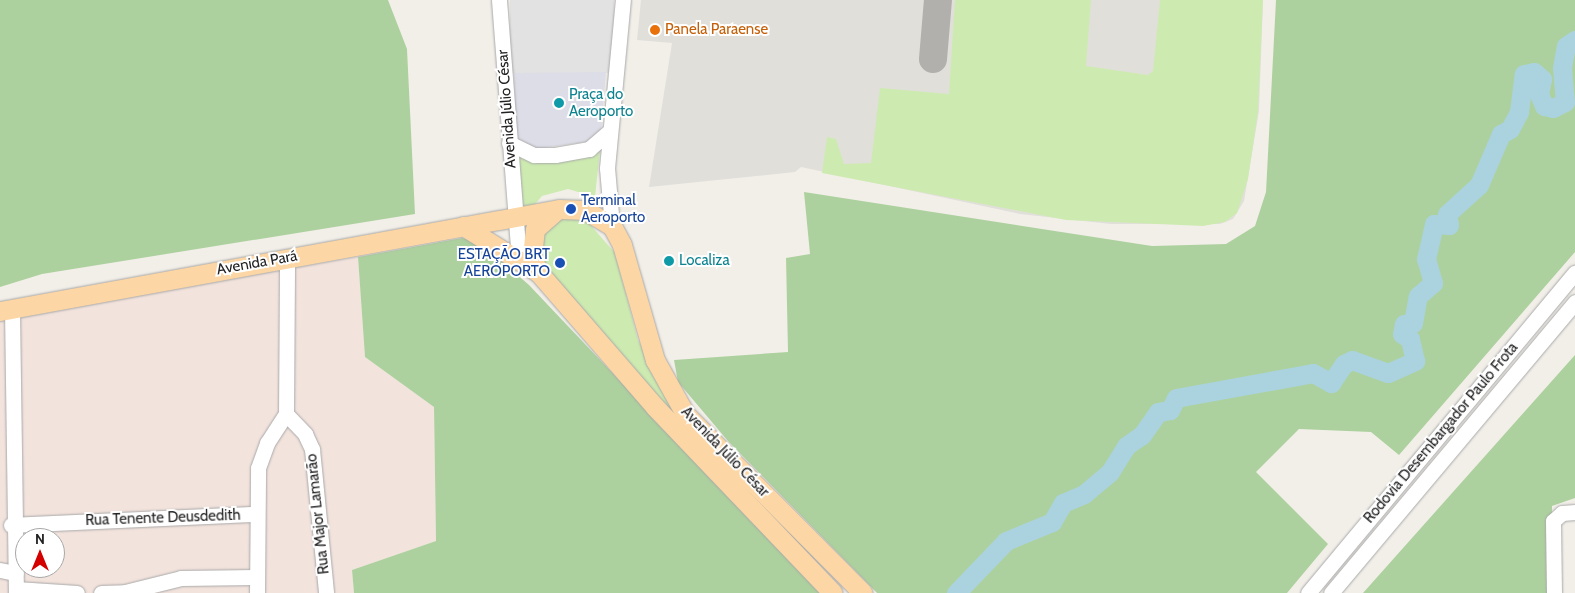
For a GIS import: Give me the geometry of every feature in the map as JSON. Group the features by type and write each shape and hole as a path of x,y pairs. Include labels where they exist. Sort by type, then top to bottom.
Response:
{"main road":[{"path":"515,217 559,209 585,210 612,226"},
{"name":"Avenida Júlio César","path":"539,273 532,257 535,229 559,209"},
{"name":"Avenida Pará","path":"6,310 515,217"},
{"name":"Avenida Júlio César","path":"463,226 539,273 655,407 833,593"},
{"name":"Avenida Júlio César","path":"612,226 625,256 655,360 685,414 863,593"}],"street":[{"name":"Avenida Júlio César","path":"499,0 519,259"},
{"name":"Avenida Júlio César","path":"612,226 606,192 623,0"},
{"path":"509,142 534,155 555,154 589,149 610,131"},
{"path":"258,593 256,577 256,514 261,454 286,414 286,258"},
{"name":"Rodovia Desembargador Paulo Frota","path":"1308,593 1575,273"},
{"name":"Rodovia Desembargador Paulo Frota","path":"1332,593 1575,302"},
{"path":"6,310 8,529 15,568"},
{"name":"Rua Major Lamarão","path":"286,414 305,434 312,449 326,593"},
{"path":"1554,593 1553,521 1562,514 1575,512"},
{"name":"Rua Tenente Deusdedith","path":"8,529 256,514"},
{"path":"0,570 15,573"},
{"path":"101,593 125,592 181,578 256,577"},
{"path":"16,578 16,591 77,593"}],"shaded area":[{"path":"510,0 614,0 614,73 510,73"},
{"path":"641,0 1263,0 1259,111 1244,201 1233,219 1220,224 1111,224 1020,214 801,167 795,172 649,187 672,43 637,40"},
{"name":"Praça do Aeroporto","path":"606,72 601,133 592,141 536,149 516,139 514,73"},
{"path":"358,257 365,357 434,407 436,541 352,570 354,593 0,593 0,317"}],"green space":[{"path":"0,0 388,0 407,49 415,214 42,274 0,287"},
{"path":"955,0 1091,0 1086,66 1148,75 1153,71 1160,0 1263,0 1258,112 1248,179 1237,213 1225,222 1203,226 1066,220 822,173 827,137 836,139 844,164 871,163 880,88 949,94"},
{"path":"1276,0 1575,0 1575,252 1399,455 1371,432 1299,429 1256,472 1328,544 1287,593 877,593 728,441 678,382 674,360 788,352 786,258 810,254 804,192 1152,246 1226,244 1255,226 1266,192"},
{"path":"600,150 595,197 568,189 542,196 532,208 518,210 514,152 533,163 585,158"},
{"path":"563,217 587,221 615,253 638,340 687,430 542,267 538,251 542,228"},
{"path":"462,238 481,243 529,285 821,593 354,593 352,570 436,541 434,407 365,357 358,257"},
{"path":"1575,355 1575,498 1552,506 1551,593 1363,593"}],"waterway":[{"path":"956,593 1006,541 1052,522 1063,503 1084,494 1110,472 1126,446 1142,435 1158,412 1170,410 1176,398 1313,373 1331,383 1344,364 1352,360 1388,373 1415,361 1410,339 1402,334 1404,324 1413,323 1418,296 1433,283 1426,259 1434,224 1449,225 1447,214 1479,185 1501,134 1510,129 1519,112 1524,74 1534,72 1542,79 1539,94 1544,106 1553,108 1565,102 1562,68 1566,46 1575,40"}],"taxiway":[{"path":"933,59 938,0"}],"place":[{"name":"Panela Paraense","path":"655,30"},
{"name":"Praça do Aeroporto","path":"559,103"},
{"name":"Terminal Aeroporto","path":"571,209"},
{"name":"Localiza","path":"669,261"},
{"name":"ESTAÇÃO BRT AEROPORTO","path":"560,263"}]}
